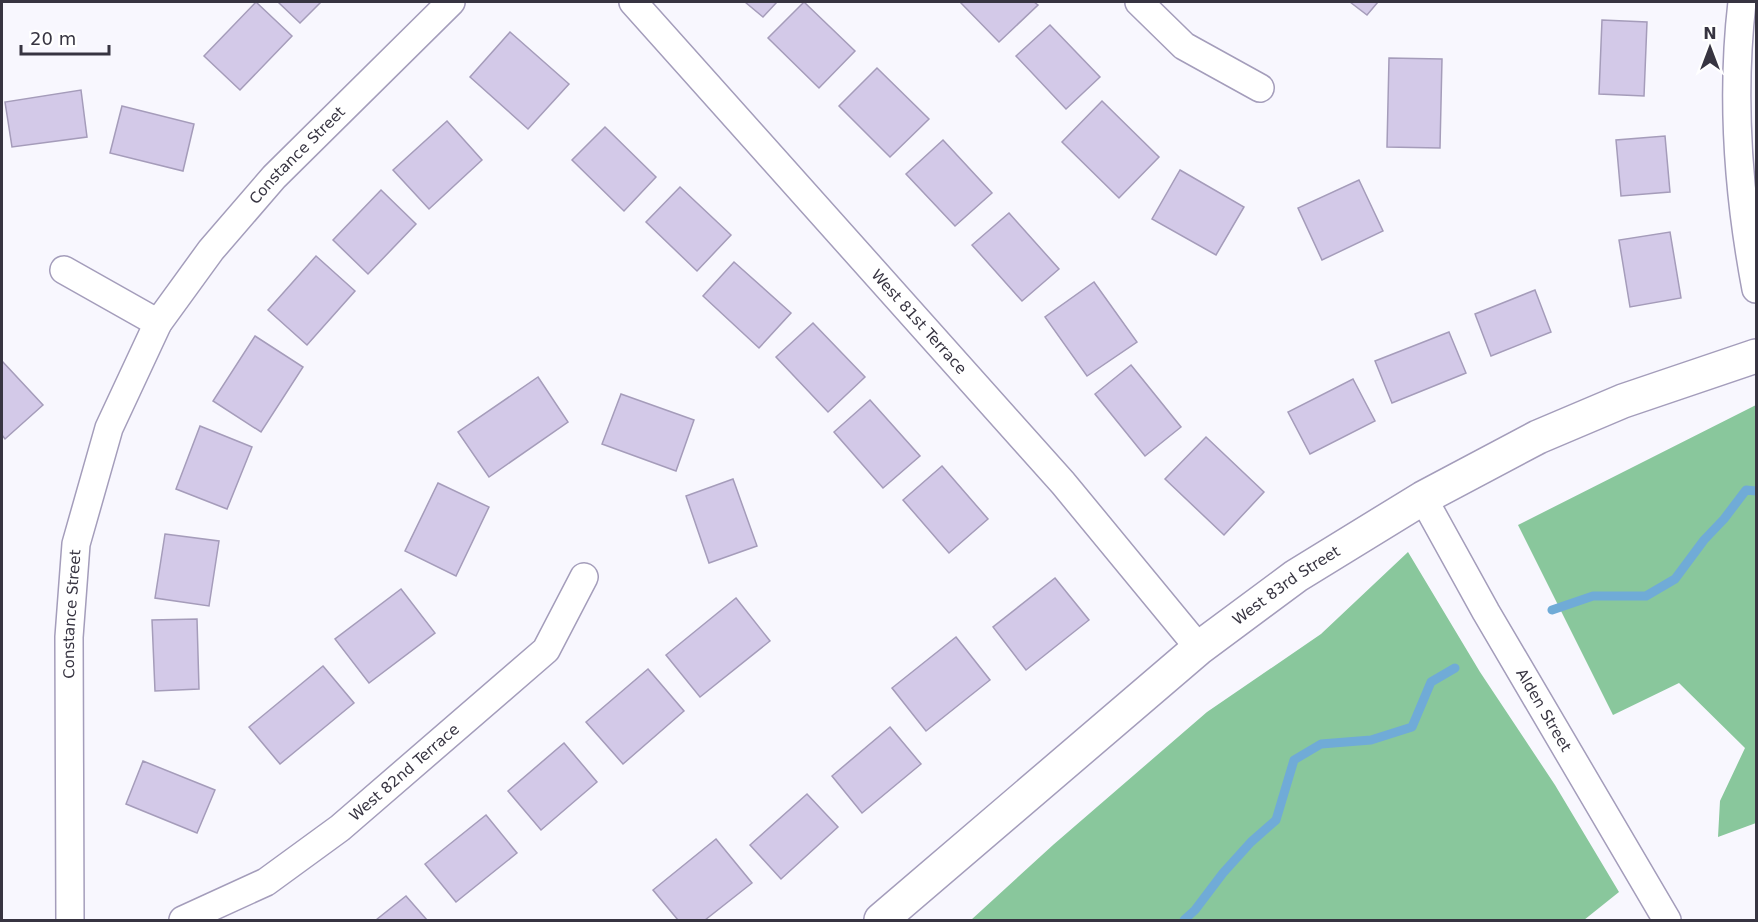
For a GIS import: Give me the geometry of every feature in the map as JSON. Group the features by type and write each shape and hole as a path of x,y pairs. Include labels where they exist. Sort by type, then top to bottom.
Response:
{"street":[{"name":"Constance Street","path":"70,921 69,637 76,544 108,428 158,323 211,250 274,177 451,2"},
{"name":"West 81st Terrace","path":"633,2 1063,483 1199,648"},
{"path":"1139,2 1184,46 1260,88"},
{"path":"1742,2 1737,43 1737,144 1756,289"},
{"path":"64,270 158,323"},
{"name":"West 83rd Street","path":"881,921 1199,648 1296,576 1423,498 1538,437 1623,401 1756,356"},
{"name":"Alden Street","path":"1423,498 1486,612 1667,921"},
{"name":"West 82nd Terrace","path":"183,921 267,882 340,828 546,650 584,577"}],"green space":[{"path":"1756,405 1756,823 1718,837 1720,801 1745,748 1679,683 1613,715 1518,525"},
{"path":"1408,552 1480,672 1555,785 1619,892 1584,920 971,920 1053,845 1207,712 1321,634"}],"building":[{"path":"256,2 292,36 240,90 204,56"},
{"path":"278,2 321,2 300,23"},
{"path":"745,2 777,2 763,17"},
{"path":"804,2 855,51 819,88 768,38"},
{"path":"960,2 1034,2 1038,5 999,42"},
{"path":"1350,2 1378,2 1367,15"},
{"path":"1602,20 1647,22 1644,96 1599,94"},
{"path":"1050,25 1100,77 1066,109 1016,56"},
{"path":"510,32 569,84 528,129 470,77"},
{"path":"1389,58 1442,59 1440,148 1387,147"},
{"path":"877,68 929,119 890,157 839,106"},
{"path":"81,90 87,137 12,147 5,102"},
{"path":"1102,101 1159,157 1119,198 1062,142"},
{"path":"122,106 194,124 183,171 110,153"},
{"path":"447,121 482,160 429,209 393,170"},
{"path":"605,127 656,177 624,211 572,160"},
{"path":"1665,136 1670,192 1621,196 1616,140"},
{"path":"943,140 992,193 955,226 906,174"},
{"path":"1180,170 1244,207 1216,255 1152,219"},
{"path":"1359,180 1383,231 1322,260 1298,208"},
{"path":"680,187 731,235 697,271 646,222"},
{"path":"381,190 416,224 368,274 333,240"},
{"path":"1009,213 1059,269 1022,301 972,245"},
{"path":"1670,232 1681,298 1630,307 1619,240"},
{"path":"316,256 355,291 307,345 268,310"},
{"path":"734,262 791,313 759,348 703,296"},
{"path":"1094,282 1137,342 1087,376 1045,317"},
{"path":"1535,290 1551,332 1491,356 1475,314"},
{"path":"813,323 865,377 828,412 776,357"},
{"path":"1449,332 1466,373 1392,403 1375,361"},
{"path":"255,336 303,367 261,432 213,401"},
{"path":"2,361 43,405 5,439 2,435"},
{"path":"1131,365 1181,427 1145,456 1095,394"},
{"path":"538,377 568,422 489,477 458,432"},
{"path":"1353,379 1375,421 1310,454 1288,412"},
{"path":"621,394 694,420 676,471 602,444"},
{"path":"870,400 920,456 883,488 834,432"},
{"path":"200,426 252,447 227,509 176,489"},
{"path":"1206,437 1264,492 1224,535 1165,479"},
{"path":"942,466 988,519 949,553 903,500"},
{"path":"733,479 757,546 709,563 686,496"},
{"path":"438,483 489,507 456,576 405,551"},
{"path":"165,534 219,541 209,606 155,598"},
{"path":"1055,578 1089,620 1026,670 993,627"},
{"path":"401,589 435,633 369,683 335,639"},
{"path":"736,598 770,641 700,697 666,655"},
{"path":"197,619 199,689 155,691 152,620"},
{"path":"956,637 990,680 926,731 892,688"},
{"path":"323,666 354,703 280,764 249,727"},
{"path":"648,669 684,711 623,764 586,722"},
{"path":"890,727 921,764 862,813 832,776"},
{"path":"564,743 597,782 541,830 508,791"},
{"path":"143,761 215,790 197,833 126,804"},
{"path":"807,794 838,827 781,879 750,845"},
{"path":"486,815 517,853 456,902 425,864"},
{"path":"716,839 752,883 705,920 678,920 653,890"},
{"path":"406,896 427,920 376,920"}],"waterway":[{"path":"1552,610 1593,596 1646,596 1675,579 1746,490 1756,491"},
{"path":"1184,920 1195,910 1223,873 1251,842 1276,820 1294,760 1321,744 1371,740 1412,727 1431,682 1455,668"}]}
